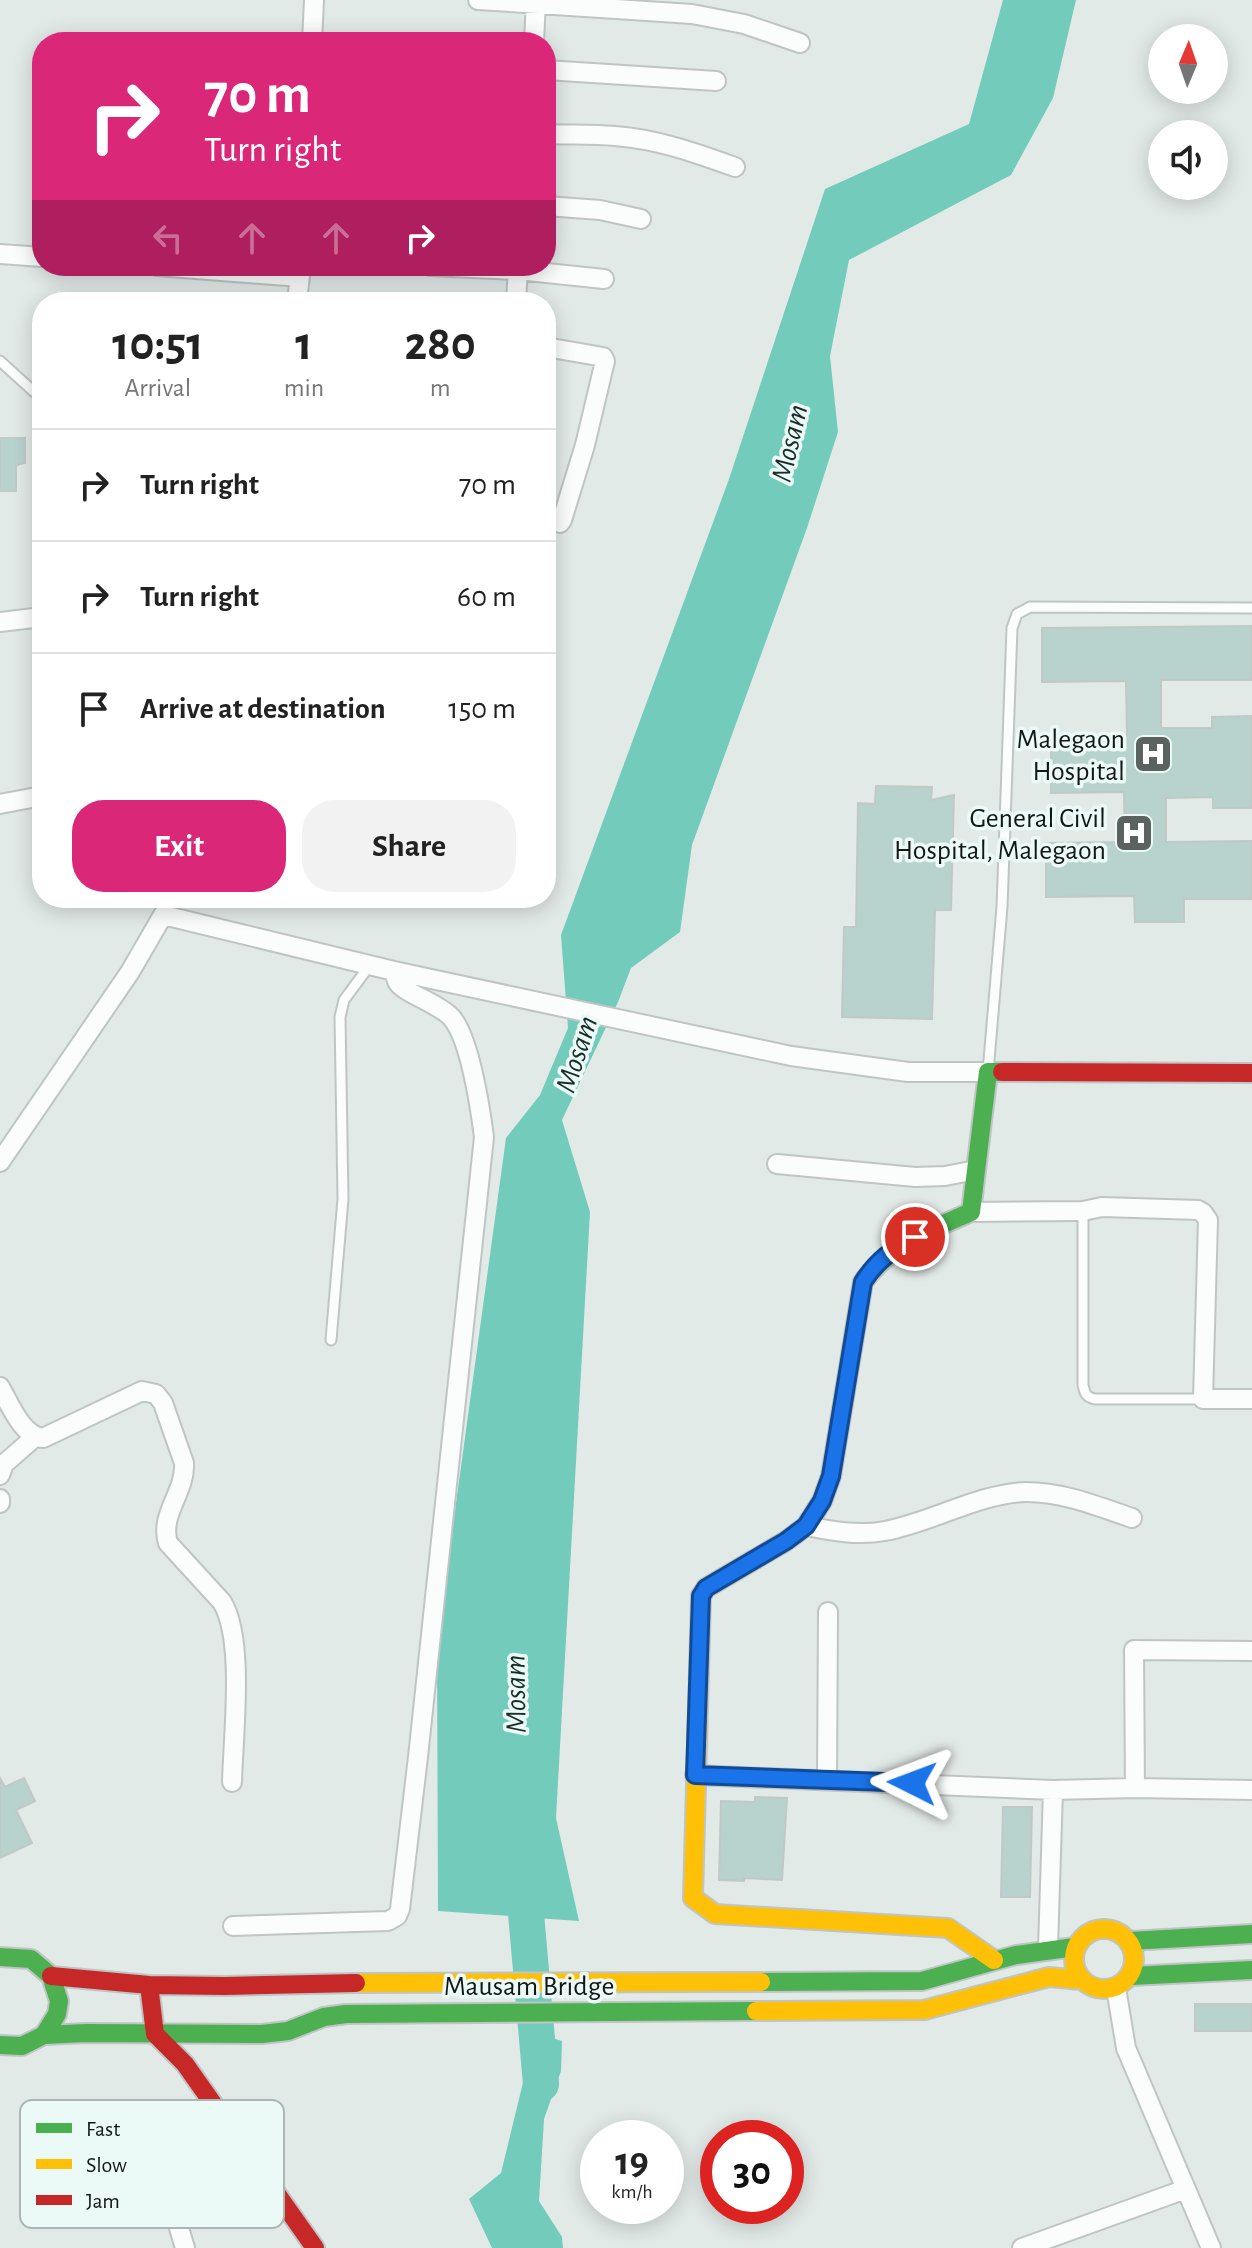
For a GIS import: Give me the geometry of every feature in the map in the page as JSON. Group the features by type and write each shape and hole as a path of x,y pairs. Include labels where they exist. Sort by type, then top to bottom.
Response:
{"main road":[{"path":"994,1960 948,1928 715,1914 693,1898 701,1596 706,1588 806,1526 822,1501 831,1476 863,1282 872,1267 891,1250 971,1212 988,1072 1252,1073"},
{"path":"1123,1982 1135,1957 1130,1941 1117,1931 1101,1928 1085,1934 1075,1947 1073,1964 1082,1980 1098,1989 1123,1982 1252,1970"},
{"path":"1130,1941 1252,1934"},
{"path":"51,1976 149,1985 225,1986 922,1981 1048,1948 1075,1947"},
{"path":"0,1957 31,1959 51,1976 59,2001 57,2014 44,2035"},
{"name":"Mausam Bridge","path":"0,2046 22,2046 44,2035 86,2033 262,2034 288,2031 324,2017 346,2014 924,2010 1049,1977 1082,1980"},
{"path":"149,1985 155,2034 185,2064 210,2100"},
{"path":"284,2204 315,2248"}],"street":[{"path":"312,32 314,0"},
{"path":"478,0 692,14 744,24 800,43"},
{"path":"534,32 536,2"},
{"path":"556,71 716,81"},
{"path":"556,134 649,140 683,148 735,167"},
{"path":"556,207 600,210 641,219"},
{"path":"0,254 32,256"},
{"path":"556,273 604,279"},
{"path":"556,349 603,357 605,361 585,445 562,520 556,522"},
{"path":"0,622 32,618"},
{"path":"0,804 32,798"},
{"path":"0,1162 130,972 164,908"},
{"path":"172,908 394,971 791,1056 908,1072 988,1072"},
{"path":"233,1926 388,1921 397,1916 400,1909 484,1137 462,1034 451,1017 431,1002 401,987 394,971"},
{"path":"777,1164 915,1177 945,1176 976,1170"},
{"path":"971,1212 1083,1211 1102,1207 1198,1210 1203,1213 1208,1220 1203,1399 1252,1399"},
{"path":"0,1387 28,1432 43,1438 142,1391 151,1391 163,1403 185,1473 166,1523 168,1543 222,1602 233,1635 236,1665 232,1782"},
{"path":"0,1475 4,1464 35,1437"},
{"path":"806,1526 857,1533 886,1531 1001,1495 1024,1492 1061,1494 1132,1518"},
{"path":"827,1780 828,1612"},
{"path":"1135,1788 1134,1650 1252,1651"},
{"path":"695,1775 1053,1790 1252,1790"},
{"path":"1048,1948 1053,1790"},
{"path":"1123,1982 1126,2048 1211,2248"},
{"path":"1022,2248 1186,2189"},
{"path":"179,2228 185,2248"}],"lane":[{"path":"0,361 32,390"},
{"path":"988,1072 1002,907 1012,628 1017,614 1030,607 1252,608"},
{"path":"331,1340 343,1199 340,1017 344,1000 370,965"},
{"path":"1083,1211 1085,1394 1095,1399 1203,1399"}],"water":[{"path":"1003,0 1076,0 1053,98 1011,175 849,260 830,356 838,432 807,528 692,845 680,932 631,968 562,1120 590,1212 556,1818 579,1921 438,1911 437,1642 506,1138 540,1095 568,1028 561,935 729,479 825,189 969,124"},
{"path":"535,2033 562,2041 561,2071 544,2119 539,2201 562,2237 563,2248 492,2248 469,2199 501,2173"}],"building":[{"path":"0,438 25,438 25,463 16,465 16,491 0,491"},
{"path":"1252,626 1252,680 1161,680 1161,728 1212,728 1212,717 1252,716 1252,808 1213,808 1213,797 1166,798 1166,842 1252,841 1252,899 1184,899 1184,922 1135,922 1134,896 1046,897 1046,843 1125,842 1124,792 1051,793 1051,737 1127,736 1126,681 1042,682 1042,628"},
{"path":"876,786 932,787 931,800 954,795 951,910 935,910 932,1019 842,1017 844,927 856,927 858,803 875,804"},
{"path":"0,1778 5,1787 24,1778 35,1801 16,1810 32,1843 0,1858"},
{"path":"755,1797 787,1798 782,1880 719,1880 721,1801 755,1802"},
{"path":"1003,1807 1032,1807 1030,1897 1001,1897"},
{"path":"1195,2004 1252,2004 1252,2031 1195,2031"}],"waterway":[{"name":"Mosam","path":"522,1868 541,2084"}],"traffic: fast":[{"path":"701,1596 706,1588 806,1526 822,1501 831,1476 863,1282 898,1248 971,1212 988,1072 1002,1072"},
{"path":"1130,1941 1252,1934"},
{"path":"761,1982 922,1981 1016,1955 1075,1947"},
{"path":"0,1957 31,1959 51,1976 59,2001 57,2014 44,2035 22,2046 0,2045"},
{"path":"1131,1976 1252,1970"},
{"path":"44,2035 262,2034 288,2031 324,2017 346,2014 756,2011"}],"traffic: slow":[{"path":"701,1596 693,1898 715,1914 948,1928 994,1960"},
{"path":"1104,1929 1116,1931 1125,1938 1132,1947 1134,1959 1132,1971 1125,1980 1116,1987 1104,1989 1092,1987 1083,1980 1076,1971 1074,1959 1076,1947 1083,1938 1092,1931 1104,1929"},
{"path":"756,2011 924,2010 1049,1977 1082,1980"},
{"path":"356,1983 761,1982"}],"traffic: jam":[{"path":"1002,1072 1252,1073"},
{"path":"51,1976 149,1985 356,1983"},
{"path":"149,1985 155,2034 185,2064 210,2100"},
{"path":"284,2204 315,2248"}],"place":[{"name":"Malegaon Hospital","path":"1153,754"},
{"name":"General Civil Hospital, Malegaon","path":"1134,833"}],"route":[{"path":"912,1783 695,1775 701,1596 706,1588 806,1526 822,1501 831,1476 863,1282 872,1267 891,1250 915,1237"}]}
